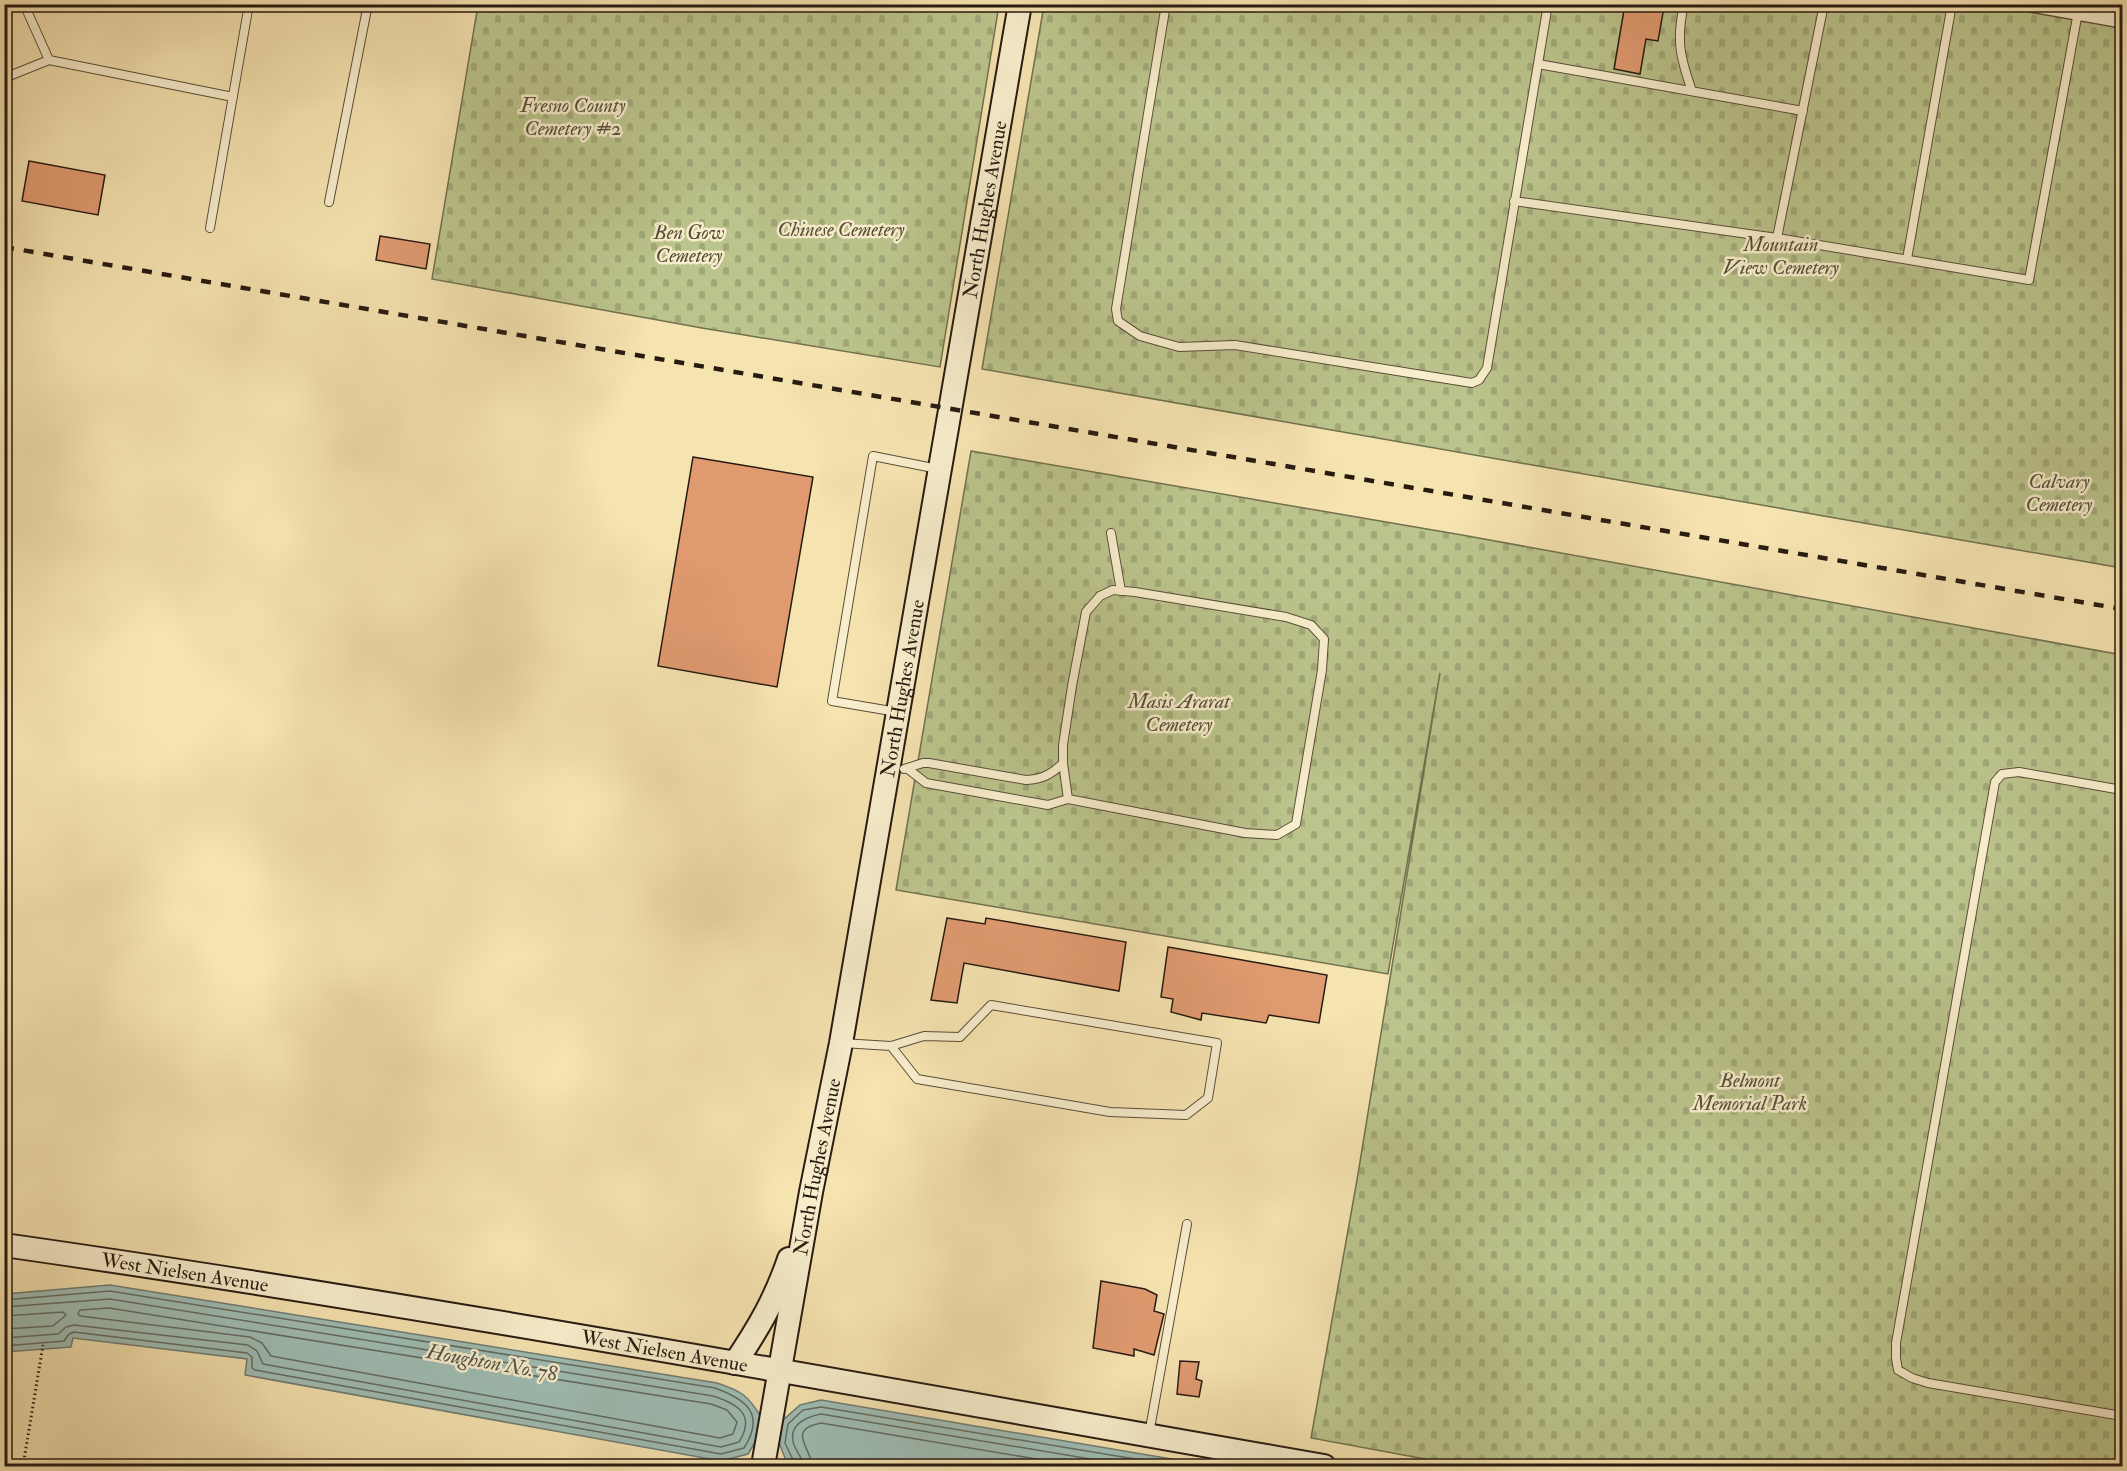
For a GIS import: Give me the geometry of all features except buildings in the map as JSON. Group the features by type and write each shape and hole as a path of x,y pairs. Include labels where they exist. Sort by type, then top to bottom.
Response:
{"street":[{"name":"North Hughes Avenue","path":"765,1456 812,1192 898,768 898,712 1020,4"},
{"path":"2031,4 2122,20"},
{"path":"735,1363 763,1321 780,1287 812,1192"},
{"name":"West Nielsen Avenue","path":"4,1245 227,1277 735,1363 1324,1467"}],"lane":[{"path":"24,4 49,60"},
{"path":"210,228 249,4"},
{"path":"329,202 368,4"},
{"path":"1166,4 1116,309 1118,321 1140,336 1179,347 1235,345 1472,383 1479,380 1487,369 1548,4"},
{"path":"1684,4 1679,27 1680,56 1692,91"},
{"path":"1778,238 1824,4"},
{"path":"1907,259 1952,4"},
{"path":"1514,201 1778,238 2029,280 2078,12"},
{"path":"4,78 49,60 233,97"},
{"path":"1538,64 1803,111"},
{"path":"898,712 832,701 873,456 940,469"},
{"path":"1111,533 1121,591"},
{"path":"898,768 926,783 1048,805 1068,799 1245,833 1277,835 1296,824 1322,670 1324,639 1311,625 1286,617 1202,601 1113,590 1100,596 1086,612 1072,686 1063,745 1068,799"},
{"path":"898,768 929,763 1026,780 1040,779 1053,773 1063,763"},
{"path":"2122,790 2019,772 2002,774 1995,782 1896,1343 1896,1359 1898,1370 1928,1383 2122,1416"},
{"path":"841,1042 891,1046 924,1036 960,1037 991,1005 1217,1043 1208,1098 1186,1115 1110,1112 917,1079 891,1046"},
{"path":"1149,1436 1187,1224"}],"path":[{"path":"23,1467 43,1345"}],"green space":[{"path":"478,5 999,5 940,367 702,328 432,279"},
{"name":"Mountain View Cemetery","path":"1044,5 2122,5 2122,568 982,369"},
{"name":"Belmont Memorial Park","path":"971,451 1462,535 2122,655 2122,1466 1463,1466 1311,1438 1357,1180 1440,673 1388,974 896,890"}],"water":[{"name":"Houghton No. 78","path":"110,1285 717,1383 743,1395 761,1417 757,1439 748,1454 721,1461 245,1375 247,1359 73,1338 71,1347 5,1352 5,1294"},
{"path":"821,1400 1213,1466 796,1466 787,1463 779,1443 782,1421 800,1405"}],"railway":[{"path":"4,247 2122,609"}],"park label":[{"name":"Fresno County Cemetery #2","path":"573,116"},
{"name":"Chinese Cemetery","path":"841,229"},
{"name":"Ben Gow Cemetery","path":"689,244"},
{"name":"Calvary Cemetery","path":"2059,492"},
{"name":"Masis Ararat Cemetery","path":"1179,712"}]}
